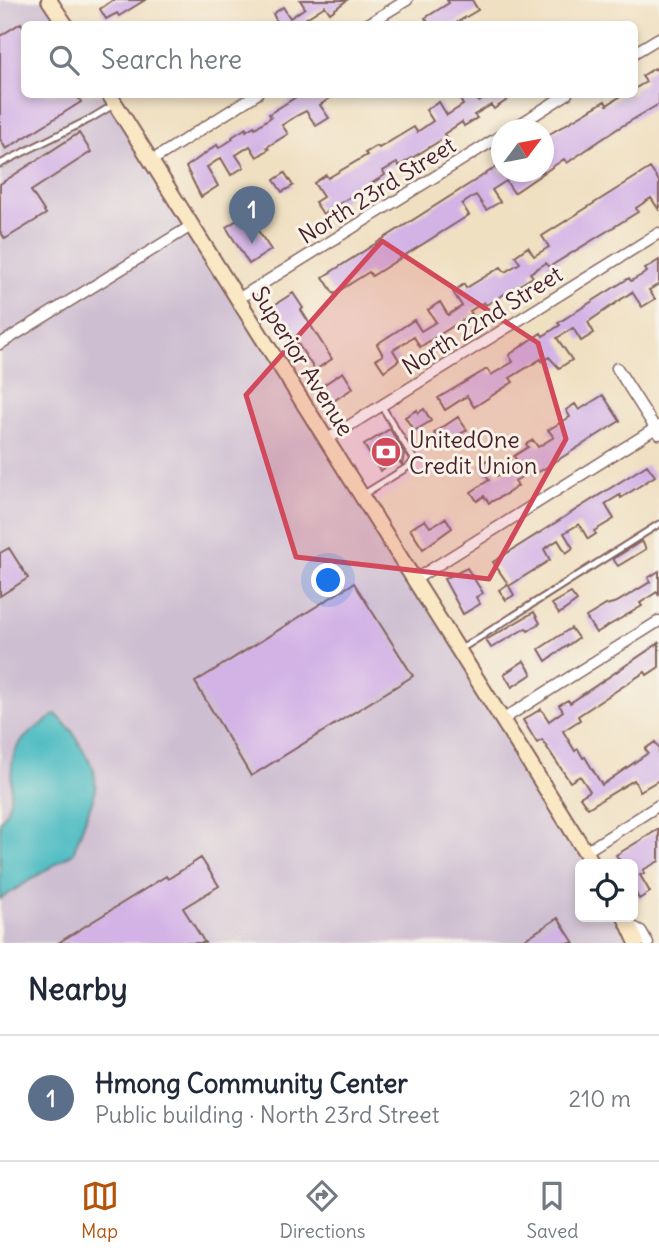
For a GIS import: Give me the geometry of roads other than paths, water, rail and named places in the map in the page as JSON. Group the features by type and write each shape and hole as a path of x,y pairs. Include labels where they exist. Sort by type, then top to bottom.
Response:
{"street":[{"path":"49,0 63,21"},
{"path":"373,21 407,0"},
{"path":"638,51 659,38"},
{"path":"151,161 251,98"},
{"path":"528,119 561,98"},
{"name":"Superior Avenue","path":"112,99 589,858"},
{"name":"North 23rd Street","path":"238,299 491,142"},
{"path":"0,344 191,226"},
{"name":"North 22nd Street","path":"327,440 659,233"},
{"path":"414,580 658,430 617,368"},
{"path":"502,720 659,621"},
{"path":"589,858 659,805"},
{"path":"627,922 637,943"},
{"path":"628,922 640,930 648,943"}],"lane":[{"path":"0,164 90,119 112,99"},
{"path":"361,496 411,465 414,459 381,405"},
{"path":"458,650 659,524"}],"water":[{"path":"56,714 72,731 94,770 96,790 73,853 0,899 0,822 11,794 15,752 27,735"}],"place":[{"name":"Hmong Community Center","path":"252,244"},
{"name":"UnitedOne Credit Union","path":"386,452"}]}
